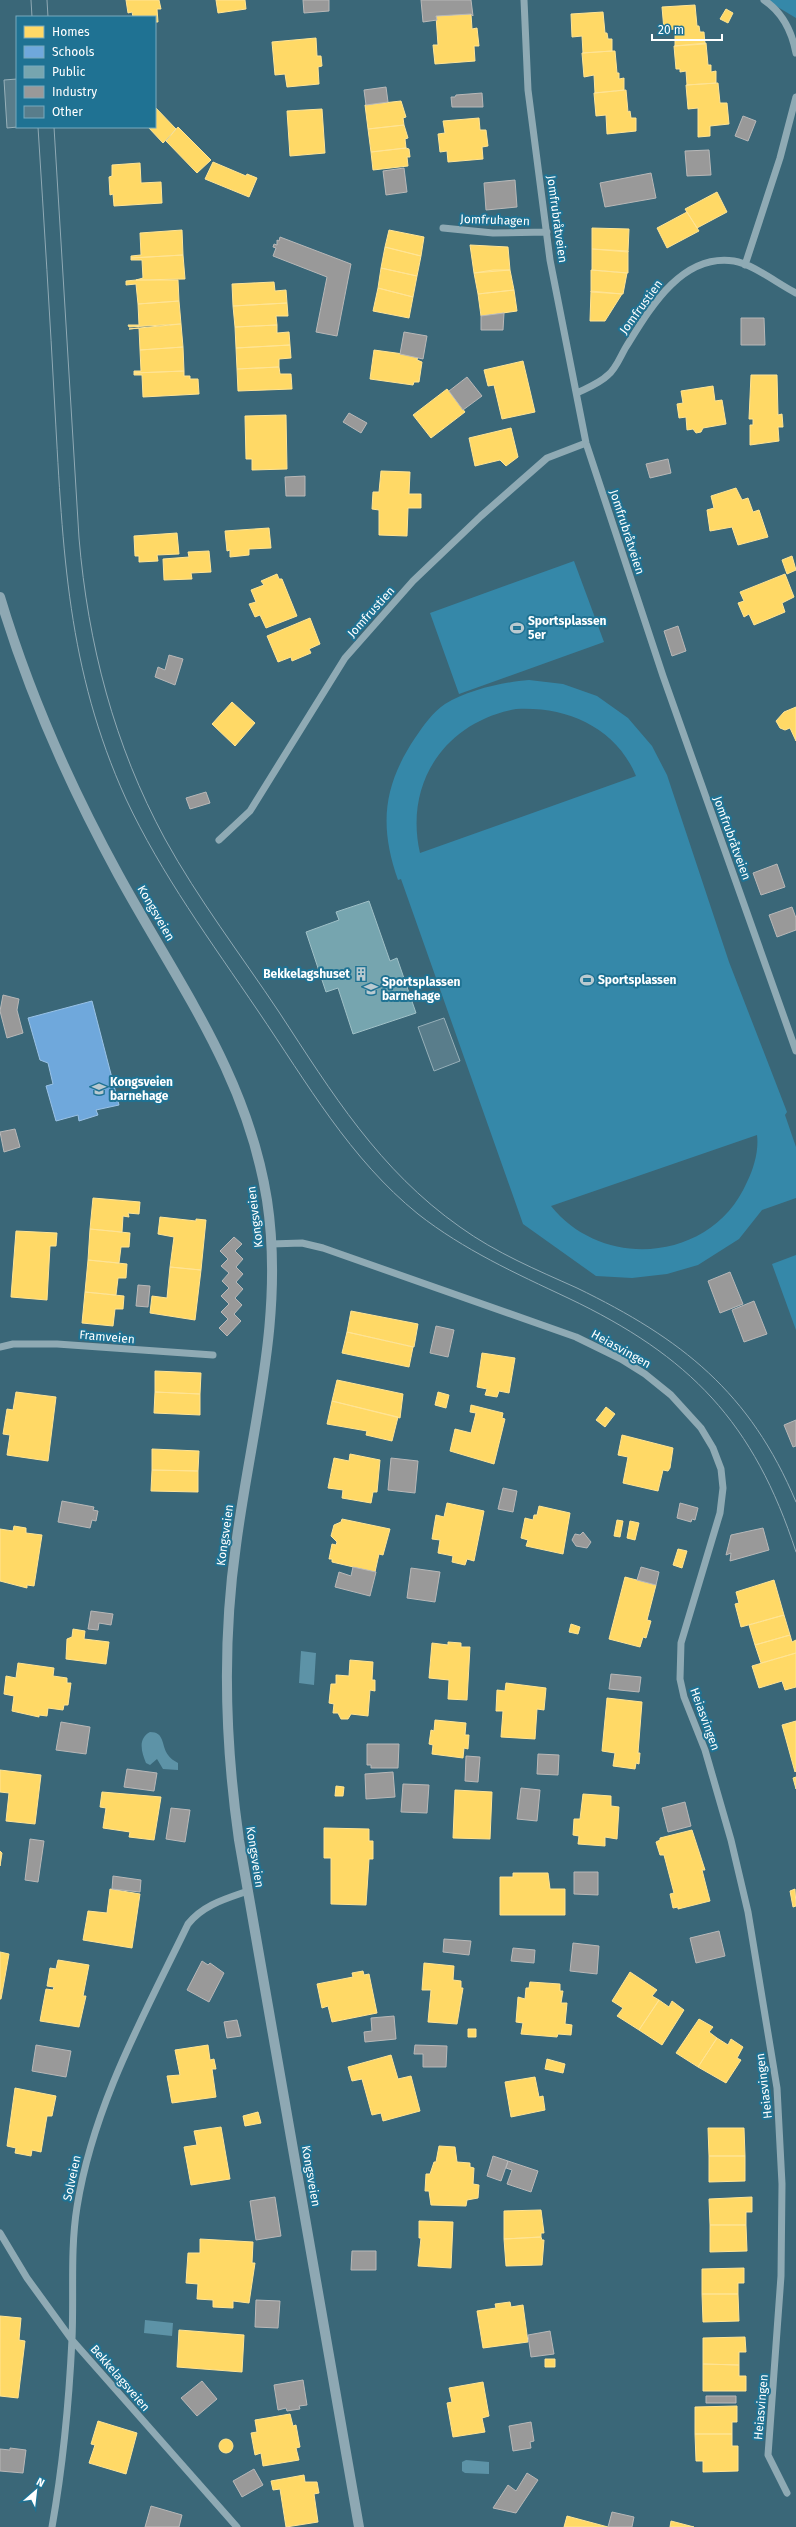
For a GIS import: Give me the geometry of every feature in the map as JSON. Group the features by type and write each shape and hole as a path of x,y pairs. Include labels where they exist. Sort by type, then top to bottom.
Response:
{"main road":[{"name":"Kongsveien","path":"0,597 32,693 77,796 120,877 206,1024 234,1083 257,1150 267,1203 272,1244 272,1301 268,1356 235,1547 228,1638 228,1740 235,1810 248,1891 359,2527"}],"street":[{"name":"Jomfrubråtveien","path":"524,0 528,90 547,232 586,443 663,676 796,1051"},
{"path":"764,0 786,22 792,35 796,53"},
{"path":"745,265 780,158 796,97"},
{"name":"Jomfruhagen","path":"442,228 493,233 547,232"},
{"name":"Jomfrustien","path":"577,393 609,375 654,304 679,277 700,266 721,261 734,261 745,265 796,293"},
{"name":"Jomfrustien","path":"219,840 250,810 345,658 414,581 481,516 548,458 586,443"},
{"name":"Heiasvingen","path":"272,1244 302,1243 323,1248 576,1337 602,1349 645,1374 671,1395 701,1428 713,1448 721,1469 720,1513 681,1643 680,1678 684,1696 705,1750 732,1840 748,1912 777,2088 782,2184 781,2276 768,2455 787,2493"},
{"name":"Framveien","path":"0,1347 13,1344 57,1344 213,1355"},
{"name":"Solveien","path":"52,2527 60,2480 72,2340 74,2224 84,2170 100,2115 122,2061 188,1924 201,1910 213,1903 248,1891"},
{"name":"Bekkelagsveien","path":"0,2233 27,2278 72,2340 237,2527"}],"shaded area":[{"path":"766,0 796,0 796,18"},
{"name":"Sportsplassen 5er","path":"574,561 604,642 459,694 430,613"},
{"name":"Sportsplassen","path":"529,680 563,684 597,696 628,718 652,746 667,775 729,962 787,1112 785,1115 796,1147 796,1198 762,1210 739,1239 698,1265 667,1274 632,1278 596,1276 523,1224 401,879 398,880 392,860 388,842 387,807 396,773 404,756 421,729 436,711 454,699 475,691","holes":["516,709 553,711 571,716 587,723 602,732 616,744 627,759 636,776 420,853 417,827 418,803 425,780 435,760 450,742 469,727 491,716","757,1135 757,1153 752,1171 731,1208 709,1228 684,1242 656,1248 627,1248 599,1241 573,1227 551,1206"]},
{"path":"796,1255 796,1330 772,1264"},
{"path":"301,1651 316,1653 314,1685 299,1683"},
{"path":"150,1732 158,1734 168,1755 178,1763 178,1770 163,1769 157,1759 150,1765 146,1763 142,1751 142,1742 143,1738"},
{"path":"145,2320 173,2323 172,2336 144,2333"},
{"path":"466,2460 489,2462 489,2474 465,2473 462,2471 462,2462"}],"building: Homes":[{"path":"126,0 159,0 161,9 157,9 158,22 156,22 156,16 133,16 132,12 128,13"},
{"path":"216,0 245,0 246,9 218,13"},
{"path":"695,5 697,26 699,26 700,32 704,32 705,44 675,46 675,29 664,30 662,7"},
{"path":"726,9 733,13 728,23 720,19"},
{"path":"603,12 605,33 607,33 608,39 612,39 612,51 583,53 582,36 572,37 571,14"},
{"path":"471,14 472,29 477,28 479,46 474,46 475,61 435,64 433,45 438,45 436,16"},
{"path":"316,38 317,56 321,56 322,66 318,67 319,84 287,87 285,74 275,75 272,42"},
{"path":"706,43 708,65 711,65 711,72 716,71 716,83 687,85 686,71 680,72 680,69 676,69 674,46"},
{"path":"615,51 617,73 619,73 619,79 624,78 624,90 595,93 594,75 584,77 582,53"},
{"path":"718,83 720,103 727,103 729,124 710,126 710,136 698,137 698,108 688,109 686,85"},
{"path":"626,90 628,112 630,111 631,118 636,118 636,131 607,134 606,115 596,116 594,93"},
{"path":"401,101 406,117 403,118 404,125 368,129 365,105"},
{"path":"156,108 176,129 163,143 149,128 156,128"},
{"path":"322,109 325,153 290,156 287,111"},
{"path":"479,118 480,130 486,130 488,146 482,147 483,159 448,162 447,151 440,152 438,134 445,133 443,121"},
{"path":"404,125 408,138 405,139 406,148 371,152 368,129"},
{"path":"178,127 211,160 197,173 166,141"},
{"path":"406,148 409,149 410,157 407,157 408,166 373,170 371,152"},
{"path":"213,162 246,176 247,174 257,178 249,197 205,179"},
{"path":"140,163 141,183 161,182 162,203 114,206 113,194 110,195 109,177 112,176 112,165"},
{"path":"717,192 727,212 697,228 685,209"},
{"path":"687,212 699,231 667,248 657,228"},
{"path":"592,228 629,229 628,252 592,249"},
{"path":"182,230 183,255 131,258 131,256 141,255 140,233"},
{"path":"389,230 424,237 421,256 385,247"},
{"path":"470,245 508,247 510,270 474,273"},
{"path":"385,247 421,256 417,276 381,268"},
{"path":"592,249 628,251 628,273 592,270"},
{"path":"183,255 185,279 136,280 143,278 142,260 131,260 131,258"},
{"path":"381,268 417,276 413,297 378,288"},
{"path":"493,270 510,270 514,290 478,294 474,273"},
{"path":"591,270 627,273 623,294 591,292"},
{"path":"178,280 179,301 138,304 136,284 126,285 126,281"},
{"path":"274,282 275,291 286,290 287,303 233,306 232,284"},
{"path":"378,288 413,297 409,318 373,311"},
{"path":"514,290 517,311 481,316 478,294"},
{"path":"591,291 622,294 605,321 590,321"},
{"path":"179,301 181,324 129,327 128,325 139,325 138,304"},
{"path":"287,303 288,316 276,316 277,325 235,327 233,306"},
{"path":"181,324 183,347 140,350 139,328"},
{"path":"277,325 277,333 289,332 290,345 236,348 235,327"},
{"path":"290,345 291,358 279,359 279,367 237,369 236,348"},
{"path":"183,347 184,371 134,373 134,371 141,371 140,350"},
{"path":"374,350 418,356 417,360 422,362 419,382 414,382 413,385 370,379"},
{"path":"523,361 535,412 502,419 494,385 488,386 484,370"},
{"path":"279,367 280,374 291,374 292,389 238,391 237,369"},
{"path":"184,371 184,376 190,376 190,379 198,379 199,394 143,397 142,375 134,375 134,373"},
{"path":"751,375 777,375 778,415 782,414 783,427 778,427 779,441 750,445 750,425 753,425 753,419 749,419"},
{"path":"713,386 715,401 722,400 726,424 703,428 701,432 696,433 693,429 687,430 686,417 679,418 677,404 683,403 681,391"},
{"path":"447,389 465,412 431,438 413,415"},
{"path":"286,415 287,469 252,470 252,459 246,459 245,416"},
{"path":"511,428 518,457 506,466 500,460 475,466 469,438"},
{"path":"381,471 410,472 409,494 421,494 421,508 408,508 407,536 379,535 379,510 372,509 373,492 379,492"},
{"path":"736,488 742,500 748,498 753,512 759,510 768,537 738,545 732,527 710,531 707,510 714,508 711,496"},
{"path":"269,528 271,548 249,549 249,555 230,557 230,550 227,551 225,531"},
{"path":"177,533 179,554 157,555 158,561 139,562 139,556 135,556 134,536"},
{"path":"209,551 211,572 191,573 192,579 164,580 163,559 189,557 188,552"},
{"path":"792,556 796,570 787,574 782,560"},
{"path":"277,574 279,579 282,579 297,616 266,628 260,615 255,617 249,604 256,602 251,590 264,585 261,581"},
{"path":"785,574 794,597 782,603 785,612 754,625 749,614 744,617 738,603 744,601 740,592"},
{"path":"310,618 320,644 309,649 311,653 292,661 291,657 278,662 267,636"},
{"path":"232,702 255,723 235,746 212,724"},
{"path":"796,707 796,741 790,728 785,730 780,728 776,721 784,712"},
{"path":"93,1198 140,1202 139,1214 128,1213 129,1217 123,1216 122,1232 90,1229"},
{"path":"160,1217 196,1221 196,1219 206,1220 201,1270 170,1267 174,1237 158,1234"},
{"path":"90,1229 130,1233 129,1247 121,1247 119,1263 88,1260"},
{"path":"16,1231 57,1233 56,1246 50,1246 47,1300 11,1297"},
{"path":"88,1260 127,1264 126,1278 118,1278 116,1295 85,1292"},
{"path":"170,1267 201,1270 195,1320 150,1313 152,1296 167,1298"},
{"path":"85,1292 124,1296 123,1309 115,1309 113,1326 82,1323"},
{"path":"351,1311 418,1324 414,1347 347,1332"},
{"path":"347,1332 413,1347 409,1367 342,1353"},
{"path":"482,1353 515,1358 509,1393 499,1391 497,1397 485,1395 487,1389 477,1387"},
{"path":"155,1371 201,1373 200,1394 155,1392"},
{"path":"337,1380 403,1394 400,1418 332,1401"},
{"path":"16,1392 56,1397 48,1461 7,1455 10,1435 3,1434 7,1409 13,1410"},
{"path":"155,1392 200,1394 200,1415 154,1413"},
{"path":"438,1392 449,1395 446,1408 435,1405"},
{"path":"332,1401 398,1417 392,1441 366,1435 367,1431 327,1424"},
{"path":"471,1405 503,1413 502,1418 505,1419 494,1464 450,1451 455,1429 471,1433 476,1413 470,1412"},
{"path":"606,1407 615,1414 605,1427 596,1420"},
{"path":"622,1435 673,1448 670,1468 668,1471 663,1470 658,1491 623,1483 628,1457 618,1455"},
{"path":"152,1449 199,1451 198,1471 152,1470"},
{"path":"350,1454 380,1460 377,1492 373,1492 371,1503 342,1498 343,1490 328,1488 334,1458 349,1461"},
{"path":"152,1470 198,1471 198,1492 151,1491"},
{"path":"447,1503 484,1511 474,1561 467,1559 465,1565 452,1562 453,1556 438,1553 440,1540 432,1539 436,1515 444,1517"},
{"path":"539,1506 570,1513 563,1554 526,1546 528,1540 521,1538 525,1518 533,1520 534,1515 537,1515"},
{"path":"342,1519 390,1529 383,1555 379,1554 375,1572 332,1562 332,1559 329,1559 332,1544 336,1545 337,1542 331,1536 334,1525 341,1522"},
{"path":"617,1520 623,1521 620,1537 614,1536"},
{"path":"630,1521 639,1523 635,1540 627,1538"},
{"path":"14,1526 26,1528 26,1533 42,1535 34,1586 27,1585 27,1588 0,1581 0,1529 13,1531"},
{"path":"678,1549 687,1551 682,1568 673,1565"},
{"path":"625,1577 656,1585 647,1620 651,1621 646,1638 643,1637 640,1647 609,1639"},
{"path":"774,1580 784,1615 741,1627 735,1604 739,1603 736,1592"},
{"path":"784,1615 790,1635 755,1645 749,1625"},
{"path":"571,1624 580,1627 578,1634 569,1632"},
{"path":"73,1629 85,1631 84,1639 109,1642 106,1664 66,1659 67,1639 72,1637"},
{"path":"790,1635 792,1642 796,1640 796,1653 761,1663 755,1645"},
{"path":"448,1642 461,1643 461,1647 470,1647 467,1700 448,1699 449,1680 429,1678 432,1643 448,1645"},
{"path":"796,1653 796,1687 785,1690 782,1681 759,1688 752,1666"},
{"path":"350,1660 373,1662 372,1680 375,1680 375,1691 370,1690 368,1716 351,1714 348,1719 341,1719 338,1713 333,1713 334,1704 329,1703 331,1684 336,1684 336,1675 349,1676"},
{"path":"18,1663 54,1668 53,1676 67,1678 67,1683 71,1683 68,1705 64,1705 63,1710 48,1708 47,1716 39,1715 39,1717 12,1711 14,1696 4,1694 6,1676 16,1678"},
{"path":"506,1683 546,1688 544,1710 537,1709 535,1739 501,1737 503,1711 496,1711 497,1690 505,1691"},
{"path":"607,1698 642,1702 638,1753 640,1753 639,1764 636,1763 635,1769 613,1766 615,1753 602,1751"},
{"path":"435,1720 466,1723 465,1735 469,1735 468,1749 464,1748 463,1758 432,1754 433,1745 429,1744 431,1730 434,1731"},
{"path":"796,1721 796,1771 795,1772 782,1725"},
{"path":"0,1770 41,1775 35,1824 6,1821 9,1793 0,1792"},
{"path":"796,1777 796,1789 793,1778"},
{"path":"336,1786 344,1787 343,1796 335,1796"},
{"path":"455,1790 492,1792 490,1839 453,1838"},
{"path":"102,1792 161,1797 154,1840 129,1837 130,1832 103,1828 106,1808 100,1807"},
{"path":"583,1794 611,1796 611,1806 619,1807 617,1839 605,1837 605,1846 578,1844 579,1836 573,1835 574,1819 580,1819"},
{"path":"324,1828 369,1829 369,1841 373,1841 373,1859 369,1859 366,1905 331,1904 331,1858 324,1858"},
{"path":"692,1830 705,1870 702,1870 710,1901 678,1909 678,1907 673,1908 670,1894 674,1893 664,1855 660,1855 656,1842 660,1840 660,1838"},
{"path":"0,1851 2,1853 0,1866"},
{"path":"513,1873 548,1873 550,1889 565,1889 565,1915 500,1915 500,1877 513,1877"},
{"path":"110,1889 140,1894 132,1948 83,1940 88,1911 107,1913"},
{"path":"795,1889 796,1906 793,1907 790,1891"},
{"path":"0,1952 9,1954 1,1999 0,1999"},
{"path":"58,1960 89,1965 83,1996 86,1996 79,2027 40,2021 46,1989 53,1990 54,1987 47,1986 50,1968 56,1969"},
{"path":"424,1963 454,1966 453,1980 461,1981 461,1988 463,1988 457,2024 428,2022 431,1990 422,1990"},
{"path":"363,1971 364,1975 369,1974 377,2013 332,2022 328,2006 322,2008 317,1984 353,1977 352,1973"},
{"path":"630,1972 657,1990 652,1996 659,2000 639,2030 617,2016 623,2008 612,2001"},
{"path":"530,1982 560,1984 560,1991 563,1991 561,2003 567,2003 565,2024 572,2025 571,2035 558,2034 557,2037 521,2034 523,2023 516,2022 518,1997 525,1999 526,1988 529,1988"},
{"path":"659,2000 669,2007 672,2001 684,2010 662,2045 639,2030"},
{"path":"699,2019 713,2027 709,2032 717,2038 698,2067 676,2053"},
{"path":"468,2029 476,2029 476,2037 468,2037"},
{"path":"717,2038 728,2045 731,2039 743,2047 737,2058 741,2060 726,2083 698,2067"},
{"path":"208,2045 210,2060 214,2059 216,2069 212,2069 216,2097 172,2103 167,2076 180,2075 175,2050"},
{"path":"391,2055 398,2079 411,2076 420,2111 383,2121 381,2113 372,2115 362,2079 352,2081 348,2067"},
{"path":"547,2059 565,2064 563,2073 545,2069"},
{"path":"535,2077 539,2097 543,2096 545,2110 511,2117 505,2082"},
{"path":"15,2088 56,2096 52,2116 47,2116 41,2152 32,2150 31,2156 15,2153 16,2148 7,2146"},
{"path":"258,2112 261,2123 245,2126 243,2116"},
{"path":"221,2127 230,2179 191,2185 184,2147 197,2145 194,2131"},
{"path":"708,2128 744,2128 745,2156 709,2156"},
{"path":"439,2146 455,2147 457,2162 470,2163 470,2167 474,2168 473,2184 479,2185 478,2198 467,2200 466,2206 431,2205 429,2191 425,2191 426,2174 430,2174 434,2162 436,2162"},
{"path":"709,2156 745,2156 745,2181 709,2182"},
{"path":"752,2197 752,2212 746,2212 746,2225 710,2225 709,2199"},
{"path":"541,2210 544,2233 541,2233 541,2237 504,2239 504,2211"},
{"path":"419,2221 453,2222 451,2268 418,2266 421,2238 419,2238"},
{"path":"710,2225 746,2225 747,2251 710,2252"},
{"path":"541,2237 542,2240 544,2240 542,2265 506,2266 504,2239"},
{"path":"200,2239 253,2242 252,2263 255,2263 249,2303 233,2301 233,2308 213,2307 213,2300 197,2299 198,2284 186,2283 188,2253 200,2253"},
{"path":"744,2268 744,2283 738,2283 738,2294 702,2294 702,2269"},
{"path":"702,2294 738,2294 739,2321 703,2322"},
{"path":"510,2302 511,2307 523,2305 528,2342 483,2348 477,2311 496,2308 495,2304"},
{"path":"0,2316 21,2318 19,2340 25,2341 18,2398 0,2396"},
{"path":"179,2330 244,2335 242,2372 177,2367"},
{"path":"745,2337 746,2352 739,2352 739,2365 703,2364 703,2338"},
{"path":"545,2359 555,2359 555,2367 545,2367"},
{"path":"703,2364 739,2365 739,2376 746,2376 746,2391 703,2391"},
{"path":"483,2382 489,2416 482,2418 485,2432 453,2437 447,2403 452,2402 449,2388"},
{"path":"737,2406 737,2422 732,2422 732,2434 695,2434 695,2407"},
{"path":"290,2414 293,2426 296,2425 300,2447 296,2448 299,2460 263,2466 261,2453 255,2455 251,2433 257,2432 255,2420"},
{"path":"98,2421 137,2433 126,2474 89,2463 95,2445 91,2444"},
{"path":"695,2434 732,2434 732,2446 738,2446 738,2471 703,2472 703,2461 696,2461"},
{"path":"226,2439 231,2441 233,2446 231,2451 226,2453 221,2451 219,2446 221,2441"},
{"path":"304,2475 305,2482 317,2482 319,2493 314,2494 318,2522 286,2527 280,2489 273,2490 271,2481"},
{"path":"567,2516 608,2527 564,2527"},
{"path":"671,2521 694,2527 670,2527"}],"building: Schools":[{"path":"92,1001 119,1105 96,1110 98,1115 79,1121 78,1115 56,1121 46,1086 53,1084 48,1063 40,1060 28,1018"}],"building: Public":[{"name":"Bekkelagshuset","path":"369,901 390,961 397,958 416,1013 353,1034 338,988 326,992 306,932 339,920 336,912"}],"building: Industry":[{"path":"303,0 329,0 329,11 304,13"},
{"path":"421,0 471,0 473,16 471,14 436,16 437,20 423,22"},
{"path":"386,87 388,102 366,105 364,90"},
{"path":"482,93 483,107 452,107 451,97 455,97 456,95"},
{"path":"743,116 756,121 748,141 735,136"},
{"path":"709,150 711,175 687,176 685,151"},
{"path":"404,168 407,192 386,195 383,171"},
{"path":"651,173 656,198 605,207 600,183"},
{"path":"515,180 517,207 486,210 484,183"},
{"path":"280,237 351,264 337,336 316,332 327,277 273,256 276,248 273,247 274,244 277,245 277,240 279,241"},
{"path":"504,313 503,330 481,330 481,316"},
{"path":"741,318 764,318 765,345 741,345"},
{"path":"404,332 427,336 423,359 400,354"},
{"path":"467,377 482,396 463,410 449,391"},
{"path":"349,413 367,423 361,433 343,422"},
{"path":"668,459 671,473 650,478 646,464"},
{"path":"305,476 305,496 286,496 285,477"},
{"path":"678,626 686,651 672,656 664,631"},
{"path":"169,655 183,659 175,685 155,677 158,667 165,670"},
{"path":"206,792 210,803 190,809 186,798"},
{"path":"777,864 785,887 761,895 753,873"},
{"path":"792,907 796,918 796,930 777,937 769,915"},
{"path":"3,995 19,999 17,1010 23,1033 7,1038 0,1011"},
{"path":"15,1129 20,1147 4,1152 0,1132"},
{"path":"234,1237 242,1244 235,1251 243,1259 236,1267 243,1274 236,1282 243,1289 235,1298 242,1305 234,1314 241,1321 227,1336 219,1328 228,1319 221,1312 229,1304 221,1296 229,1288 222,1281 229,1273 221,1266 228,1259 220,1251"},
{"path":"730,1272 743,1304 720,1313 708,1281"},
{"path":"138,1285 150,1286 148,1307 136,1306"},
{"path":"754,1301 767,1334 744,1342 732,1310"},
{"path":"436,1326 454,1330 448,1357 430,1353"},
{"path":"796,1420 796,1446 793,1447 784,1425"},
{"path":"391,1458 418,1461 415,1493 388,1490"},
{"path":"503,1488 517,1491 513,1512 498,1509"},
{"path":"62,1501 94,1507 93,1510 98,1511 96,1521 92,1520 90,1528 58,1522"},
{"path":"680,1503 698,1508 695,1520 692,1519 691,1522 677,1518"},
{"path":"763,1528 769,1550 730,1561 731,1553 726,1555 731,1535"},
{"path":"583,1532 591,1542 587,1548 576,1546 572,1540 575,1534 580,1535"},
{"path":"353,1567 376,1572 370,1596 335,1587 339,1572 351,1576"},
{"path":"641,1567 659,1572 656,1585 637,1580"},
{"path":"411,1568 440,1572 435,1602 407,1598"},
{"path":"91,1611 113,1614 111,1625 99,1623 98,1630 88,1629"},
{"path":"611,1674 641,1677 639,1692 609,1689"},
{"path":"61,1722 90,1727 86,1754 56,1750"},
{"path":"367,1744 399,1744 398,1768 371,1768 371,1765 367,1765"},
{"path":"538,1754 559,1755 558,1775 537,1774"},
{"path":"466,1756 480,1757 478,1782 465,1781"},
{"path":"127,1769 157,1773 154,1791 124,1787"},
{"path":"393,1772 395,1797 366,1799 365,1774"},
{"path":"403,1784 429,1785 427,1813 401,1812"},
{"path":"521,1788 540,1790 537,1821 517,1819"},
{"path":"685,1802 691,1826 668,1832 662,1808"},
{"path":"171,1808 190,1810 185,1842 166,1839"},
{"path":"30,1839 44,1841 38,1882 25,1880"},
{"path":"574,1872 598,1872 598,1895 574,1894"},
{"path":"113,1876 141,1880 140,1892 112,1889"},
{"path":"719,1931 725,1956 696,1963 690,1938"},
{"path":"444,1939 471,1941 469,1955 443,1952"},
{"path":"573,1943 599,1946 597,1974 570,1971"},
{"path":"513,1948 535,1950 534,1963 511,1961"},
{"path":"202,1961 208,1965 210,1963 224,1973 209,2002 187,1990"},
{"path":"394,2016 396,2039 365,2042 364,2032 372,2031 371,2018"},
{"path":"237,2020 241,2036 227,2038 224,2022"},
{"path":"36,2045 71,2051 66,2077 32,2071"},
{"path":"415,2045 447,2046 446,2067 423,2067 423,2054 414,2054"},
{"path":"493,2156 508,2161 501,2181 487,2176"},
{"path":"508,2161 538,2171 531,2192 507,2184 512,2170 506,2168"},
{"path":"275,2197 281,2236 256,2240 250,2201"},
{"path":"352,2251 376,2251 376,2270 351,2270"},
{"path":"256,2300 280,2301 278,2328 255,2327"},
{"path":"550,2331 554,2354 531,2357 528,2335"},
{"path":"303,2380 307,2405 299,2406 300,2409 287,2411 286,2408 278,2410 274,2385"},
{"path":"202,2381 217,2399 197,2416 181,2398"},
{"path":"706,2396 736,2396 736,2403 706,2403"},
{"path":"531,2422 534,2441 530,2442 531,2448 513,2451 509,2426"},
{"path":"10,2448 26,2450 23,2473 0,2471 0,2449 10,2450"},
{"path":"254,2469 263,2485 242,2497 233,2481"},
{"path":"527,2473 538,2480 516,2513 493,2508 508,2485 516,2491"},
{"path":"151,2506 182,2515 179,2527 145,2527"},
{"path":"612,2512 634,2517 632,2527 608,2527"}],"building: Other":[{"path":"16,79 16,127 7,128 4,80"},
{"path":"444,1018 460,1061 434,1071 418,1027"}],"tram line":[{"path":"31,0 32,16"},
{"path":"47,0 48,16"},
{"path":"38,128 61,512 71,609 91,703 106,751 126,799 140,827 171,881 205,934 331,1119 350,1145 371,1169 418,1214 453,1239 490,1260 611,1320 649,1344 683,1370 712,1398 738,1430 760,1466 779,1506 796,1552"},
{"path":"54,128 79,538 89,617 106,693 118,730 131,767 165,839 191,883 338,1101 381,1155 405,1181 431,1205 460,1227 488,1245 615,1307 649,1327 680,1349 709,1373 734,1399 757,1429 778,1463 796,1502"}],"place":[{"name":"Sportsplassen 5er","path":"517,628"},
{"name":"Bekkelagshuset","path":"361,974"},
{"name":"Sportsplassen","path":"587,980"},
{"name":"Sportsplassen barnehage","path":"371,989"},
{"name":"Kongsveien barnehage","path":"99,1089"}]}
